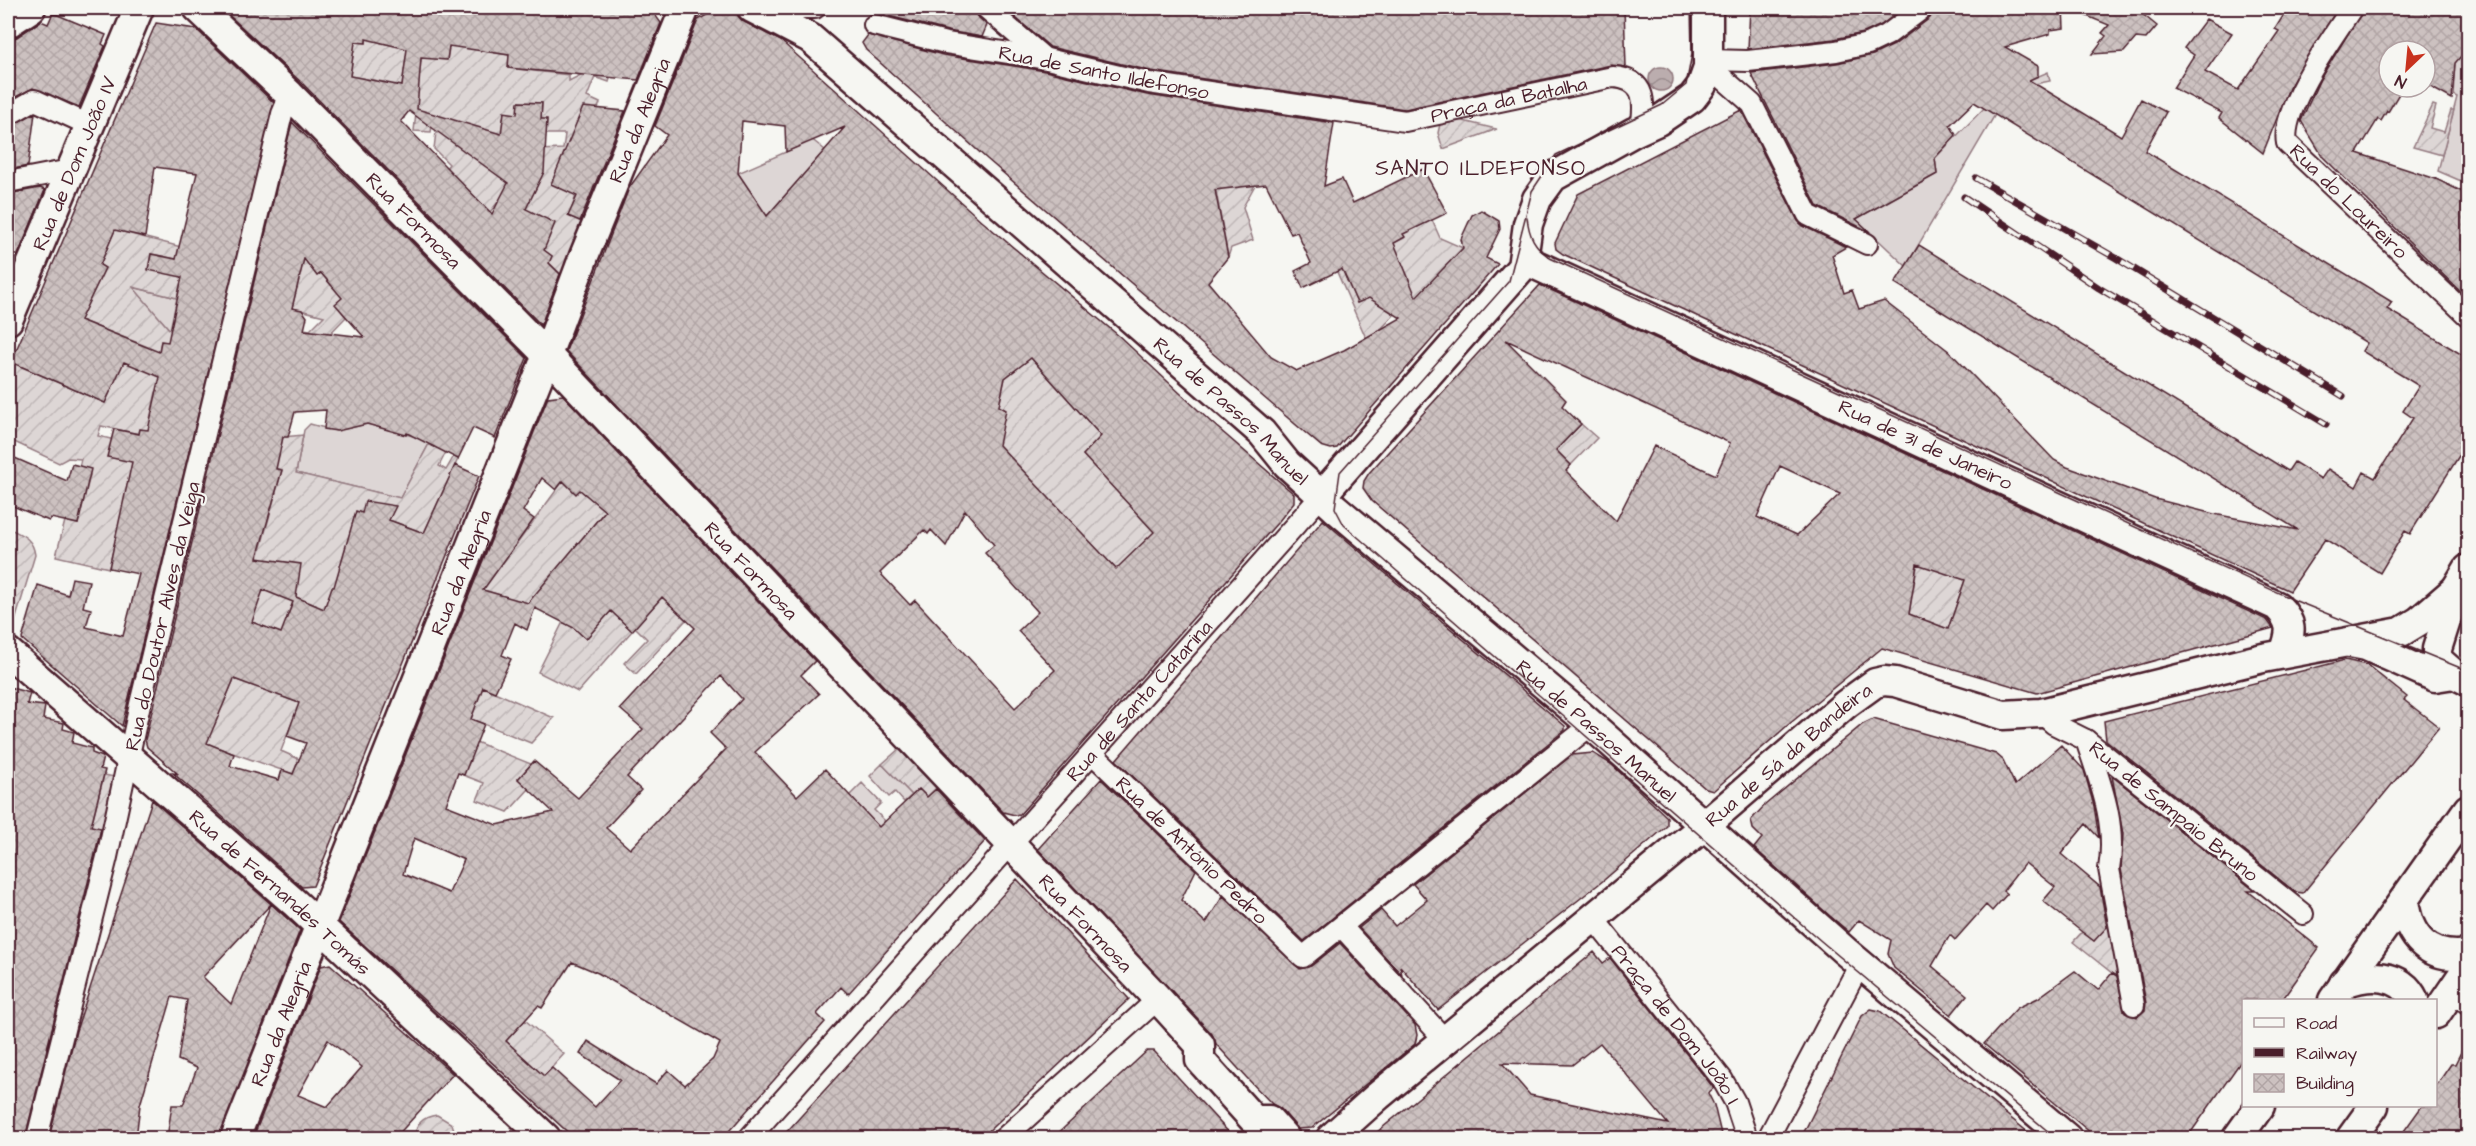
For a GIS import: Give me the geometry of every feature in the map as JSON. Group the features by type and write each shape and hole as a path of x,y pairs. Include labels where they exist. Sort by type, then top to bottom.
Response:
{"street":[{"path":"8,23 31,8"},
{"name":"Rua de Dom João IV","path":"8,320 140,8"},
{"name":"Rua Formosa","path":"198,8 290,95 547,355 1158,999 1200,1045 1200,1060 1254,1120 1269,1120 1286,1138"},
{"name":"Rua da Alegria","path":"235,1138 321,927 597,224 685,8"},
{"name":"Rua de Passos Manuel","path":"752,8 810,38 1262,433 1287,464 1322,495 1592,725 1704,826"},
{"path":"793,8 815,8"},
{"path":"986,8 1047,59"},
{"path":"1525,260 1528,224 1545,186 1564,169 1665,117 1692,98 1702,85 1708,64 1708,8"},
{"path":"1708,64 1836,51 1868,44 1887,35 1923,8"},
{"name":"Rua do Loureiro","path":"2352,8 2327,45 2297,99 2287,124 2287,143 2469,316"},
{"name":"Rua de Santo Ildefonso","path":"874,26 946,43 1047,59 1149,83 1335,112"},
{"path":"1708,64 1752,105 1808,215 1867,244"},
{"name":"Praça da Batalha","path":"1335,112 1405,121 1613,77 1624,77 1641,91 1645,104 1641,129"},
{"name":"Rua do Doutor Alves da Veiga","path":"37,1138 102,878 282,114 290,95"},
{"path":"8,115 34,100 89,125"},
{"path":"8,182 70,170"},
{"name":"Rua de Santa Catarina","path":"749,1138 1322,495 1522,267 1525,260"},
{"name":"Rua de 31 de Janeiro","path":"1525,260 2277,606 2287,616 2290,626 2289,641 2284,653"},
{"path":"2461,678 2438,659 2437,649 2462,579"},
{"name":"Rua de Sá da Bandeira","path":"1331,1138 1846,704 1875,683 1895,682 2003,715 2041,713 2284,653 2401,632 2419,621 2462,579"},
{"path":"2347,642 2366,646 2435,677 2461,678"},
{"name":"Rua de Fernandes Tomás","path":"8,652 321,927 546,1138"},
{"name":"Rua de Sampaio Bruno","path":"2041,713 2054,724 2086,740 2303,914"},
{"path":"1445,1040 1342,927 1592,725"},
{"path":"2086,740 2110,817 2109,868 2134,1005"},
{"name":"Rua de António Pedro","path":"1093,754 1303,957 1342,927"},
{"path":"2339,992 2469,808"},
{"path":"1704,826 1860,964 2067,1138"},
{"path":"2404,900 2406,917 2413,933 2426,947 2450,957 2469,954"},
{"name":"Praça de Dom João I","path":"1593,918 1722,1079 1735,1102 1747,1138"},
{"path":"1768,1138 1860,964"},
{"path":"2437,1013 2469,967"},
{"path":"2339,992 2359,978 2387,977 2401,985 2413,999"},
{"path":"1005,1138 1158,999"},
{"path":"2238,1138 2259,1107"},
{"path":"2351,1138 2373,1107"}],"shaded area":[{"path":"368,26 383,28 381,43 415,50 407,50 402,86 418,87 422,52 436,59 447,60 451,37 479,50 509,55 508,68 569,75 569,81 594,68 613,70 609,82 595,77 587,97 600,103 569,216 583,223 562,275 549,263 552,256 544,250 505,205 498,202 490,212 446,168 449,164 434,149 438,115 434,115 431,132 414,131 416,113 405,111 404,119 393,118 382,103 385,82 350,76 355,42 366,43","holes":["519,102 542,103 541,119 547,120 546,134 565,134 563,149 537,150 501,134 504,113 517,114"]},
{"path":"2468,47 2468,184 2438,171 2457,97 2453,95 2455,63"},
{"path":"2048,72 2050,81 2035,84 2003,101 1906,266 1856,219 1937,174 1935,158 1987,105 2020,84"},
{"path":"2433,105 2436,106 2430,128 2444,132 2451,110 2454,110 2442,155 2413,147"},
{"path":"1459,120 1497,129 1443,149 1438,133 1440,124"},
{"path":"810,138 825,150 767,216 753,202 755,199 738,173 804,144"},
{"path":"1214,180 1228,188 1255,185 1243,207 1253,240 1231,248 1228,257"},
{"path":"1432,220 1440,238 1463,248 1413,301 1387,309 1395,314 1382,328 1366,338 1337,272 1404,238 1403,234","holes":["1398,255 1410,281 1357,303 1346,278"]},
{"path":"115,230 189,249 185,261 151,254 148,269 182,277 177,298 133,287 170,330 195,337 193,347 161,341 155,369 186,377 156,392 150,419 175,425 173,435 140,429 139,434 101,426 98,436 136,445 108,457 133,462 109,568 56,556 65,521 78,524 90,475 78,471 81,459 68,458 59,463 8,439 8,371 11,362 105,403 113,386 83,373 94,349 143,369 148,347 80,320 105,268 100,265"},
{"path":"304,257 317,276 321,273 331,285 345,272 347,293 336,304 346,317 294,371 304,329 310,330 324,316 292,308"},
{"path":"132,287 177,298 170,330"},
{"path":"1031,358 1101,436 1083,455 1155,532 1117,570 996,443 999,406 1005,378"},
{"path":"310,424 336,431 367,424 417,437 429,444 400,498 296,473 304,430"},
{"path":"1581,424 1597,438 1571,465 1556,450"},
{"path":"303,435 296,473 400,498 429,444 446,452 439,466 446,470 454,456 458,459 424,533 389,520 395,506 362,513 356,512 340,568 358,596 332,587 329,598 351,606 309,626 316,605 280,591 293,602 287,617 286,635 252,622 255,569 282,470 271,467 279,455 283,437"},
{"path":"563,481 580,490 605,511 528,603 483,590"},
{"path":"8,528 29,541 35,555 12,631 8,627"},
{"path":"1920,549 1945,573 1965,580 1948,629 1909,614"},
{"path":"662,597 686,620 636,674 624,663 647,639 635,627"},
{"path":"611,611 632,631 578,692 538,672 563,622 586,639"},
{"path":"234,679 310,707 293,720 281,751 299,759 293,774 218,748 211,766 192,718 214,726"},
{"path":"483,687 554,718 531,743 471,719"},
{"path":"471,740 531,764 518,779 529,789 508,812 477,800 484,783 463,775 470,761 464,758"},
{"path":"899,749 936,788 927,797 919,789 912,795 882,764"},
{"path":"882,764 912,795 904,802 895,792 889,797 870,776"},
{"path":"104,775 115,777 103,829 91,826"},
{"path":"862,783 881,803 874,810 885,821 879,827 849,796"},
{"path":"2106,926 2111,930 2122,981 2073,942 2082,932 2094,941"},
{"path":"525,1020 564,1054 544,1076 506,1041"},
{"path":"437,1115 452,1124 457,1138 414,1138 421,1122 427,1117"}],"water":[{"path":"1661,67 1670,70 1673,79 1670,88 1661,91 1652,88 1649,79 1652,70"}],"building":[{"path":"221,8 650,8 661,23 638,80 508,68 509,55 449,46 447,60 421,58 417,109 501,134 504,112 517,114 518,102 542,103 541,119 547,119 544,172 526,209 555,223 544,250 552,256 549,263 560,274 541,325 302,83","holes":["366,39 407,49 402,86 350,76 355,42 366,43","409,111 508,183 492,214 401,121"]},
{"path":"732,8 736,9 738,16 744,22 781,41 983,222 1119,336 1212,423 1294,494 1294,502 1279,521 1020,814 1003,812 566,351 629,188 667,135 655,126 698,20 710,13 731,13","holes":["742,121 785,126 786,152 845,127 767,216 738,173","1031,358 1101,436 1083,455 1154,532 1116,569 999,445 1006,410 999,406 1005,378","965,510 994,545 985,553 1038,612 1018,631 1055,670 1015,708 915,600 910,605 880,573 924,530 928,534 931,530 946,546"]},
{"path":"877,8 974,8 978,17 987,25 982,37 881,14"},
{"path":"1004,8 1190,10 1223,8 1624,8 1626,67 1611,65 1405,109 1151,71 1050,47"},
{"path":"1750,8 1904,8 1881,25 1864,33 1834,39 1748,49"},
{"path":"1935,8 2063,8 2064,28 2050,30 2050,34 2005,47 2038,66 2038,76 2029,80 2121,136 2141,99 2166,112 2145,151 2392,302 2387,309 2469,359 2469,440 2410,534 2405,531 2380,573 2325,539 2290,591 1556,249 1555,243 1578,194 1741,110 1798,221 1803,226 1846,247 1832,255 1844,293 1852,290 1859,309 1884,301 1950,352 2054,460 2067,467 2155,499 2214,514 2298,530 1895,283 1919,245 2288,471 2294,462 2321,479 2328,469 2356,487 2364,472 2375,478 2413,418 2403,411 2419,386 2362,351 2367,343 1974,102 1950,125 1956,135 1935,158 1937,174 1856,219 1870,232 1817,206 1751,73 1837,63 1873,55 1894,45 1930,18"},
{"path":"2067,8 2135,8 2157,26 2146,39 2136,38 2124,52 2092,54 2106,36 2102,33 2109,25"},
{"path":"2288,8 2338,8 2289,88 2263,153 2219,118 2222,113 2173,88 2194,55 2184,48 2206,19 2232,33 2205,72 2238,90 2279,31 2275,29"},
{"path":"2364,8 2460,8 2469,19 2469,47 2455,63 2452,99 2437,91 2437,39 2377,39 2377,99 2396,99 2381,121 2378,119 2357,153 2436,179 2469,195 2469,300 2323,157 2301,121 2320,79"},
{"path":"53,13 106,35 102,44 105,46 79,107 33,88 8,101 8,40 17,37 41,21 48,24"},
{"path":"156,23 196,29 274,103 122,726 22,639 38,585 68,595 72,578 89,581 83,607 91,609 86,627 123,636 139,574 109,568 132,462 107,457 114,429 139,434 140,429 148,430 160,377 124,362 105,403 11,362","holes":["155,167 197,173 176,259 151,254 148,270 182,277 168,342 161,341 159,352 80,320 105,268 100,265 115,230 145,237"]},
{"path":"868,35 943,55 1045,71 1147,95 1334,123 1324,186 1342,179 1353,203 1423,169 1447,213 1403,234 1405,237 1394,243 1416,297 1463,248 1461,239 1472,215 1481,210 1499,221 1500,229 1486,258 1498,264 1337,448 1321,446 987,159 866,50 862,43","holes":["1266,184 1291,234 1297,232 1311,263 1295,271 1303,288 1342,269 1357,303 1369,298 1401,318 1344,350 1296,371 1271,357 1208,282 1228,257 1215,190"]},
{"path":"583,107 625,111 580,221 568,216 577,196 551,184"},
{"path":"35,113 28,166 8,170 8,127"},
{"path":"292,122 527,358 495,438 473,428 458,459 407,433 406,435 367,424 337,431 324,429 326,410 295,412 288,437 283,437 276,469 282,470 257,558 301,564 296,597 324,609 332,587 334,587 356,511 362,513 365,501 396,506 389,520 424,533 455,465 479,476 313,886 302,887 173,773 178,774 147,747 145,740","holes":["304,259 317,276 321,273 342,298 335,304 364,337 304,330 307,317 302,310 292,308","263,590 293,602 281,633 252,622","234,679 299,703 287,736 306,743 293,774 282,770 279,780 230,766 234,754 207,743"]},
{"path":"40,188 45,190 8,279 8,194"},
{"path":"1540,285 2267,620 2273,628 2037,693 1882,648 1788,725 1713,791 1706,789 1372,501 1363,488 1369,473","holes":["1506,340 1730,443 1716,475 1654,446 1616,521 1566,471 1571,465 1556,450 1581,424 1562,406 1566,400","1780,466 1840,494 1797,535 1757,517","1917,564 1965,580 1948,629 1909,614"]},
{"path":"563,395 815,661 801,675 819,694 755,752 797,796 825,769 879,827 919,789 927,797 936,789 985,841 848,994 841,987 817,1014 825,1022 723,1138 574,1138 339,922 548,397","holes":["542,478 556,490 563,481 576,494 580,490 605,511 528,603 483,590 534,519 523,511","662,597 695,628 620,709 643,729 578,798 534,761 518,779 553,812 497,825 446,805 458,773 464,775 484,724 471,719 483,687 495,692 511,659 502,655 515,623 527,630 535,608 574,628 586,639 611,611 632,631","721,676 742,699 710,733 726,749 630,849 606,828 641,790 627,777","414,838 464,860 449,893 403,874","572,962 598,973 720,1043 713,1059 685,1085 668,1070 656,1084 588,1041 580,1054 620,1080 595,1107 552,1068 544,1076 506,1041 538,1006 542,1008"]},
{"path":"8,455 67,481 72,464 91,469 78,524 51,518 49,521 8,504"},
{"path":"1323,520 1565,726 1565,730 1304,941 1116,760"},
{"path":"2345,660 2367,665 2407,697 2404,700 2439,727 2303,893 2295,892 2106,740 2104,721"},
{"path":"8,687 30,693 27,704 45,706 43,719 64,723 63,729 74,732 72,743 92,748 92,753 103,757 100,769 105,770 91,826 101,828 25,1138 8,1138"},
{"path":"1873,719 1996,754 2003,760 2015,785 2061,745 2084,770 2094,806 2099,838 2086,824 2061,854 2100,887 2107,927 2094,941 2043,901 2055,887 2025,863 2003,891 2007,894 1992,911 1986,905 1955,940 1950,935 1932,966 1967,995 1951,1015 1894,968 1888,954 1891,940 1859,920 1849,932 1754,848 1762,838 1753,829 1751,820 1765,805 1863,724"},
{"path":"1593,753 1611,764 1667,817 1667,826 1604,880 1438,1010 1400,966 1402,975 1359,928 1381,910 1395,926 1427,900 1413,884 1572,755"},
{"path":"2112,776 2255,891 2248,891 2319,948 2283,999 2242,999 2242,1060 2187,1138 2097,1138 1984,1044 2017,1008 2038,998 2075,971 2098,990 2112,973 2117,976 2125,1013 2137,1017 2145,1010 2146,1003 2121,869 2123,834"},
{"path":"1101,779 1196,870 1181,900 1206,923 1223,896 1300,969 1311,966 1340,943 1415,1025 1417,1035 1415,1044 1312,1128 1298,1129 1281,1109 1272,1104 1246,1077 1216,1044 1212,1034 1038,849"},
{"path":"152,800 271,904 300,930 219,1138 167,1138 172,1105 183,1105 197,1068 178,1060 187,1000 172,997 140,1105 136,1138 49,1138 76,1031","holes":["271,904 231,1004 203,977"]},
{"path":"1017,879 1129,999 981,1138 781,1138"},
{"path":"1594,952 1603,963 1610,958 1714,1088 1708,1093 1714,1105 1722,1138 1370,1138","holes":["1600,1043 1668,1124 1530,1095 1502,1063 1572,1065"]},
{"path":"330,964 453,1074 395,1138 253,1138 321,966","holes":["328,1040 362,1067 327,1107 298,1095"]},
{"path":"1871,1009 1880,1011 2035,1138 1801,1138 1862,1016"},
{"path":"2469,1036 2469,1138 2399,1138 2421,1107 2437,1107 2437,1085 2451,1064 2455,1064"},
{"path":"1147,1051 1154,1051 1234,1138 1053,1138"}],"tram line":[{"path":"1691,8 1692,54 1686,85 1662,105 1556,155 1532,191 1509,281 1340,472 1335,508 1344,525 1821,941 2056,1138"},
{"path":"1527,217 1533,240 1550,258 2296,601 2468,671"}],"railway":[{"path":"1976,178 2116,258 2343,396"},
{"path":"1964,197 2099,288 2326,424"}],"district":[{"name":"SANTO ILDEFONSO","path":"1481,168"}]}
